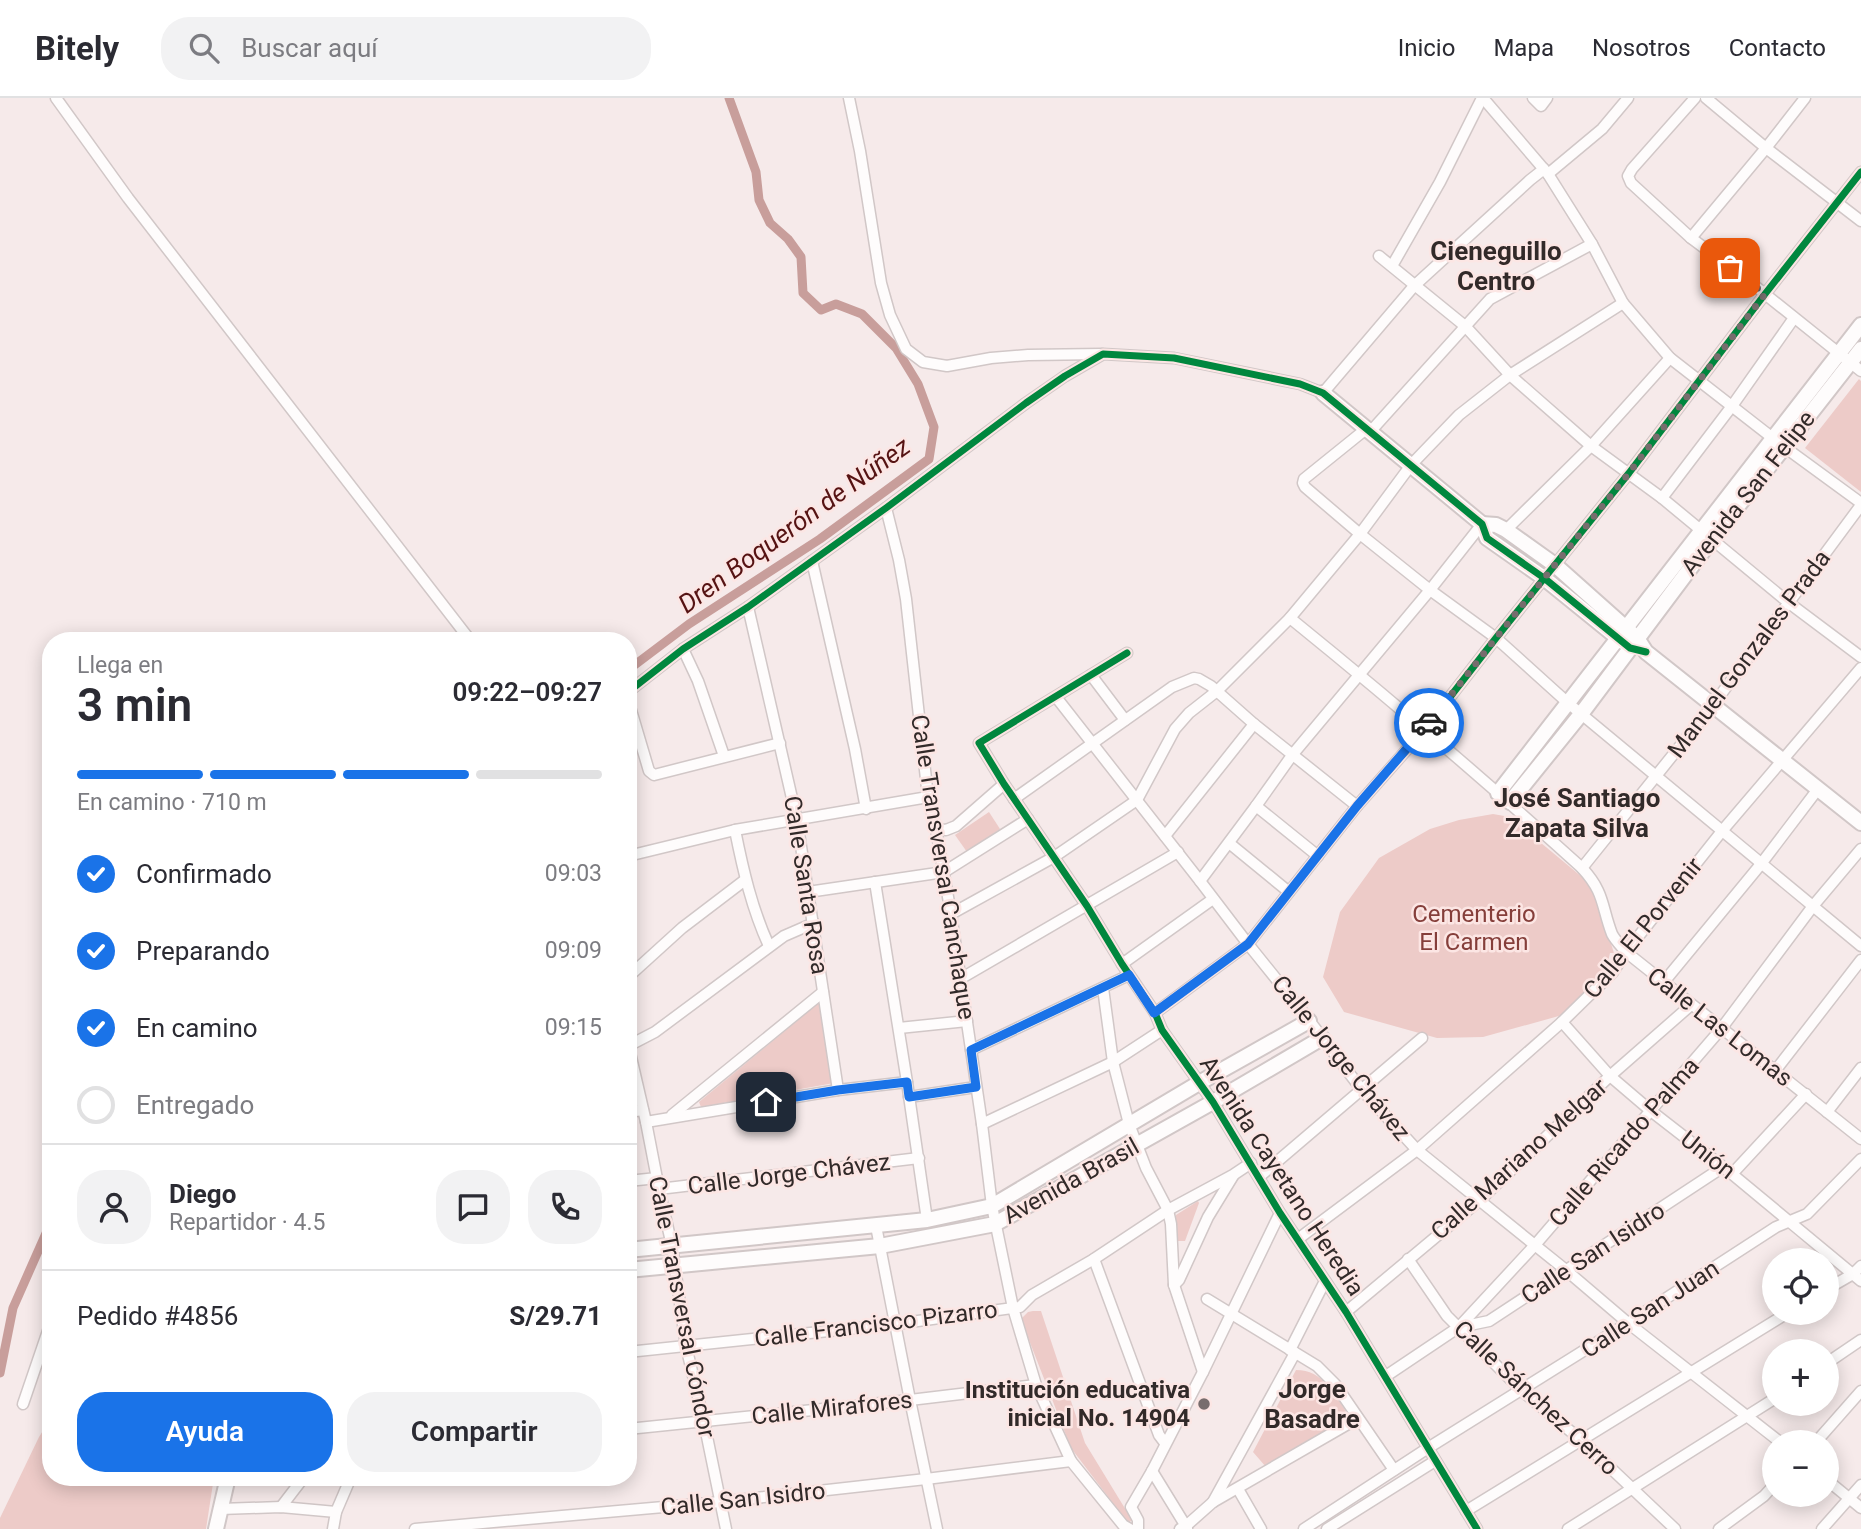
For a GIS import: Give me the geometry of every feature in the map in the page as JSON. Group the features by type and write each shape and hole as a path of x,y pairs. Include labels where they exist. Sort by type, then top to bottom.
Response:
{"street":[{"path":"56,98 128,198 464,632"},
{"path":"849,98 881,283 890,315 906,349 923,362 947,366 1028,355 1103,354 1174,358 1300,384 1323,393 1482,524 1487,538 1646,652 1861,823"},
{"path":"1392,266 1440,181 1482,98 1546,171 1592,244 1623,303 1670,358 1861,504"},
{"path":"1533,98 1541,106 1548,98"},
{"path":"1323,393 1414,286 1546,171 1602,129 1628,98"},
{"path":"1695,98 1632,169 1628,176 1631,183 1690,238 1850,362"},
{"path":"1706,98 1766,149 1861,221"},
{"path":"1690,238 1766,149 1805,98"},
{"path":"1154,1013 1248,944 1357,806 1425,729 1629,473 1861,172"},
{"path":"1592,244 1490,299 1368,430 1304,478 1303,483 1360,534 1496,638 1581,714 1861,946"},
{"path":"1378,256 1465,326 1510,375 1591,446 1662,498 1789,603 1861,657"},
{"path":"951,914 1054,857 1137,800 1175,729 1290,618 1360,534 1411,465 1459,415 1510,375 1623,303"},
{"path":"1662,498 1794,318"},
{"name":"Avenida San Felipe","path":"1850,362 1861,326"},
{"name":"Avenida San Felipe","path":"1627,638 1778,442 1861,349"},
{"path":"637,685 683,649 748,607 886,508 1026,403 1103,354"},
{"path":"1506,530 1591,446 1670,358"},
{"name":"Manuel Gonzales Prada","path":"1582,868 1713,705 1861,504"},
{"name":"Calle Transversal Canchaque","path":"886,508 906,599 928,797 951,914 992,1206 1013,1308 1036,1385 1071,1461 1129,1529"},
{"path":"1482,524 1496,525 1506,530 1555,565 1627,638"},
{"path":"1200,881 1293,754 1482,524"},
{"path":"812,561 866,808"},
{"name":"Calle Santa Rosa","path":"748,607 797,820 838,1090"},
{"name":"Calle Las Lomas","path":"1290,618 1425,729 1582,868 1600,893 1613,937 1626,952 1861,1139"},
{"path":"1498,793 1568,703 1627,638"},
{"path":"1510,802 1581,714 1627,638"},
{"path":"683,649 698,681 724,756"},
{"path":"1056,697 1127,653"},
{"name":"Calle El Porvenir","path":"1298,1239 1417,1150 1562,1022 1614,972 1626,952 1722,831 1861,668"},
{"path":"1091,675 1125,720"},
{"path":"1014,799 1172,687 1186,680 1199,679 1357,806"},
{"name":"Avenida Cayetano Heredia","path":"1056,697 979,743 1087,906 1162,1030 1213,1102 1280,1213 1386,1376 1477,1529"},
{"name":"Calle Jorge Chávez","path":"1056,697 1362,1090 1417,1150 1628,1323 1765,1430"},
{"path":"1165,836 1254,724"},
{"path":"637,729 651,774 654,775 780,743"},
{"path":"936,829 946,830 956,826 1004,784"},
{"path":"1663,983 1761,864 1818,789"},
{"path":"637,854 735,830 928,797"},
{"path":"1256,806 1318,856"},
{"path":"808,892 944,872 1028,818"},
{"path":"735,830 745,880 769,946"},
{"path":"1228,843 1289,892"},
{"name":"Calle Ricardo Palma","path":"1386,1376 1459,1327 1535,1245 1721,1029 1813,906 1861,849"},
{"path":"960,979 1178,852"},
{"path":"637,969 682,928 745,880"},
{"path":"875,883 919,1158 926,1220"},
{"path":"1122,964 1213,899"},
{"path":"637,1041 655,1032 769,946 793,931 814,923"},
{"path":"1775,1071 1861,960"},
{"path":"971,1050 1129,975"},
{"path":"1102,988 1112,1062 1129,1125 1146,1168 1168,1210 1174,1285 1203,1372"},
{"path":"669,1117 823,992"},
{"name":"Calle Mariano Melgar","path":"1346,1312 1480,1200 1610,1076 1691,1005"},
{"path":"899,1028 967,1021"},
{"name":"Avenida Brasil","path":"637,1249 926,1220 992,1206 1309,1021"},
{"name":"Unión","path":"1562,1022 1610,1076 1651,1111 1858,1274"},
{"path":"982,1124 1112,1062 1162,1030"},
{"name":"Avenida Brasil","path":"637,1269 880,1246 995,1224 1322,1038"},
{"path":"1259,1177 1422,1038"},
{"path":"1827,1112 1861,1068"},
{"path":"646,1122 838,1090 907,1082"},
{"name":"Calle Transversal Cóndor","path":"637,1084 671,1246 686,1346 726,1529"},
{"path":"909,1097 976,1087"},
{"path":"1732,1174 1805,1094"},
{"path":"637,1111 643,1110"},
{"name":"Calle Jorge Chávez","path":"659,1189 919,1158"},
{"name":"Calle San Juan","path":"1304,1529 1776,1227 1807,1214 1861,1159"},
{"name":"Calle Francisco Pizarro","path":"637,1351 896,1324 1020,1307 1032,1296 1168,1210 1251,1163"},
{"name":"Calle San Isidro","path":"1459,1327 1489,1321 1723,1167"},
{"path":"1174,1285 1179,1280 1208,1217 1233,1175"},
{"name":"Calle Jorge Chávez","path":"637,1180 657,1178"},
{"path":"1138,1529 1138,1520 1131,1507 1203,1372 1280,1213"},
{"path":"876,1226 937,1529"},
{"path":"1094,1259 1159,1435 1165,1443"},
{"name":"Calle Sánchez Cerro","path":"1408,1259 1447,1316 1522,1391 1581,1440 1675,1529"},
{"path":"1839,1283 1858,1274"},
{"path":"1213,1502 1292,1351 1325,1281"},
{"path":"1206,1299 1317,1366 1335,1384 1394,1471"},
{"path":"1466,1511 1769,1325"},
{"path":"1839,1355 1861,1340"},
{"path":"23,1404 42,1362"},
{"name":"Calle Mirafores","path":"637,1428 1036,1385"},
{"path":"1827,1430 1861,1391"},
{"path":"1568,1529 1762,1407"},
{"path":"1152,1471 1185,1528 1213,1502 1357,1417"},
{"name":"Calle San Isidro","path":"415,1529 720,1502 1071,1461"},
{"path":"1327,1529 1435,1461"},
{"path":"1822,1529 1861,1485"},
{"path":"216,1529 226,1486"},
{"path":"281,1507 297,1486"},
{"path":"333,1529 347,1486"},
{"path":"1238,1489 1261,1529"},
{"path":"1839,1490 1861,1507"},
{"path":"1719,1529 1762,1497"},
{"path":"220,1509 281,1507 337,1512"}],"green space":[{"path":"1859,379 1861,381 1861,492 1805,448"},
{"path":"989,812 1000,829 967,852 955,835"},
{"name":"Cementerio El Carmen","path":"1493,814 1510,817 1588,882 1595,894 1614,953 1610,953 1607,966 1611,970 1566,1014 1483,1037 1437,1038 1344,1012 1323,977 1340,912 1379,858 1430,829"},
{"path":"821,1001 834,1083 701,1107 699,1102"},
{"path":"1198,1201 1185,1241 1175,1241 1176,1215"},
{"path":"1033,1311 1041,1311 1085,1443 1132,1520 1128,1523 1071,1448 1021,1319"},
{"path":"1296,1370 1314,1374 1321,1379 1348,1415 1345,1423 1266,1467 1253,1452"},
{"path":"42,1432 42,1486 213,1486 206,1529 0,1529 0,1518"}],"waterway":[{"name":"Dren Boquerón de Núñez","path":"637,663 689,624 820,539 929,459 934,427 918,384 896,348 862,314 836,304 821,310 803,293 801,257 788,239 770,223 759,200 756,172 729,98"},
{"name":"Dren Boquerón de Núñez","path":"0,1373 13,1308 42,1242"}],"cycle path":[{"path":"1155,1013 1248,944 1357,806 1425,729 1629,473 1861,172"},
{"path":"637,685 683,649 748,607 886,508 1026,403 1103,354 1174,358 1300,384 1323,393 1482,524 1487,538 1544,578 1630,648 1646,652"},
{"path":"1127,653 979,743 1087,906 1155,1013 1162,1030 1213,1102 1280,1213 1346,1312 1477,1529"}],"way so far":[{"path":"1429,723 1629,473 1765,294 1730,268"}],"place":[{"name":"Institución educativa inicial No. 14904","path":"1204,1404"}],"district":[{"name":"Cieneguillo Centro","path":"1496,266"},
{"name":"José Santiago Zapata Silva","path":"1577,813"},
{"name":"Jorge Basadre","path":"1312,1404"}],"route":[{"path":"766,1102 907,1082 909,1097 976,1087 971,1050 1129,975 1154,1013 1248,944 1357,806 1429,723"}]}
